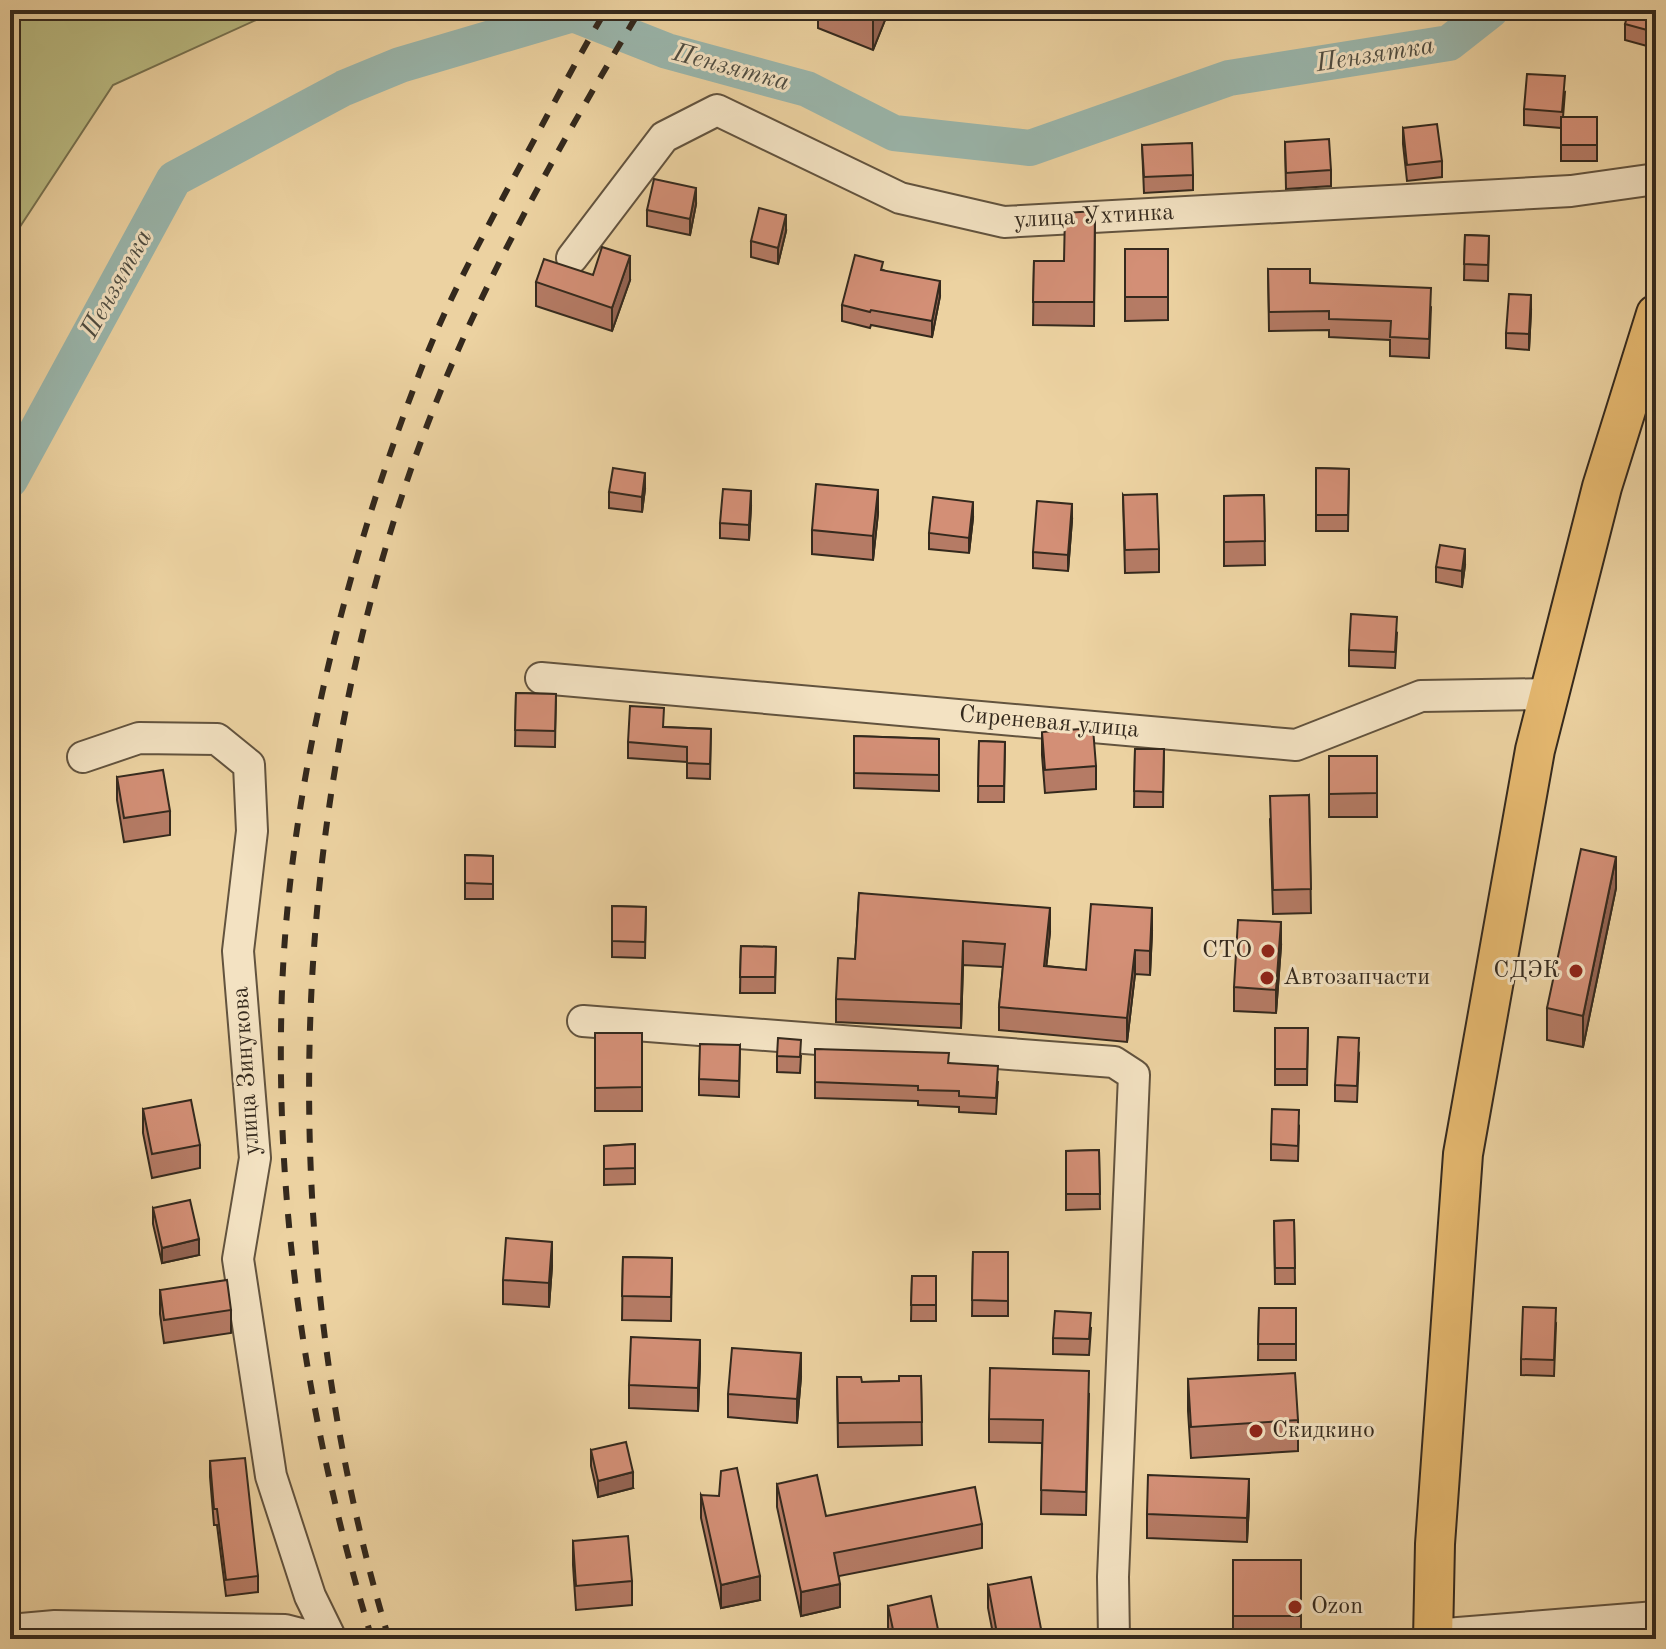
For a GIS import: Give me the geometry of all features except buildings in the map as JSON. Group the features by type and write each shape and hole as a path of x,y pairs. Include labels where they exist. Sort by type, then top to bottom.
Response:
{"main road":[{"path":"1433,1637 1435,1544 1463,1154 1535,750 1602,487 1656,314"}],"street":[{"name":"улица Ухтинка","path":"572,258 664,137 717,110 900,198 1004,222 1571,191 1656,179"},
{"name":"Сиреневая улица","path":"541,678 1296,745 1421,696 1549,694"},
{"name":"улица Зинукова","path":"83,757 139,738 217,739 249,765 252,831 238,951 255,1158 238,1259 271,1476 310,1596 331,1639"},
{"path":"583,1021 1114,1062 1134,1075 1112,1586 1114,1639"},
{"path":"1433,1637 1656,1617"},
{"path":"10,1630 55,1626 285,1630 320,1639"}],"green space":[{"path":"10,10 278,10 113,85 10,242"}],"waterway":[{"name":"Пензятка","path":"10,480 174,179 344,88 400,65 573,14 667,51 807,89 894,133 1030,148 1229,78 1449,43 1491,10"}],"railway":[{"path":"372,1639 349,1560 313,1400 290,1236 281,1072 282,990 287,910 297,830 310,749 348,589 371,511 425,359 485,231 606,10"},
{"path":"389,1639 349,1483 323,1322 310,1158 311,992 326,828 355,665 398,508 455,357 519,224 640,10"}],"place":[{"name":"СТО","path":"1268,951"},
{"name":"СДЭК","path":"1576,971"},
{"name":"Автозапчасти","path":"1267,978"},
{"name":"Скидкино","path":"1256,1431"},
{"name":"Ozon","path":"1295,1607"}]}
